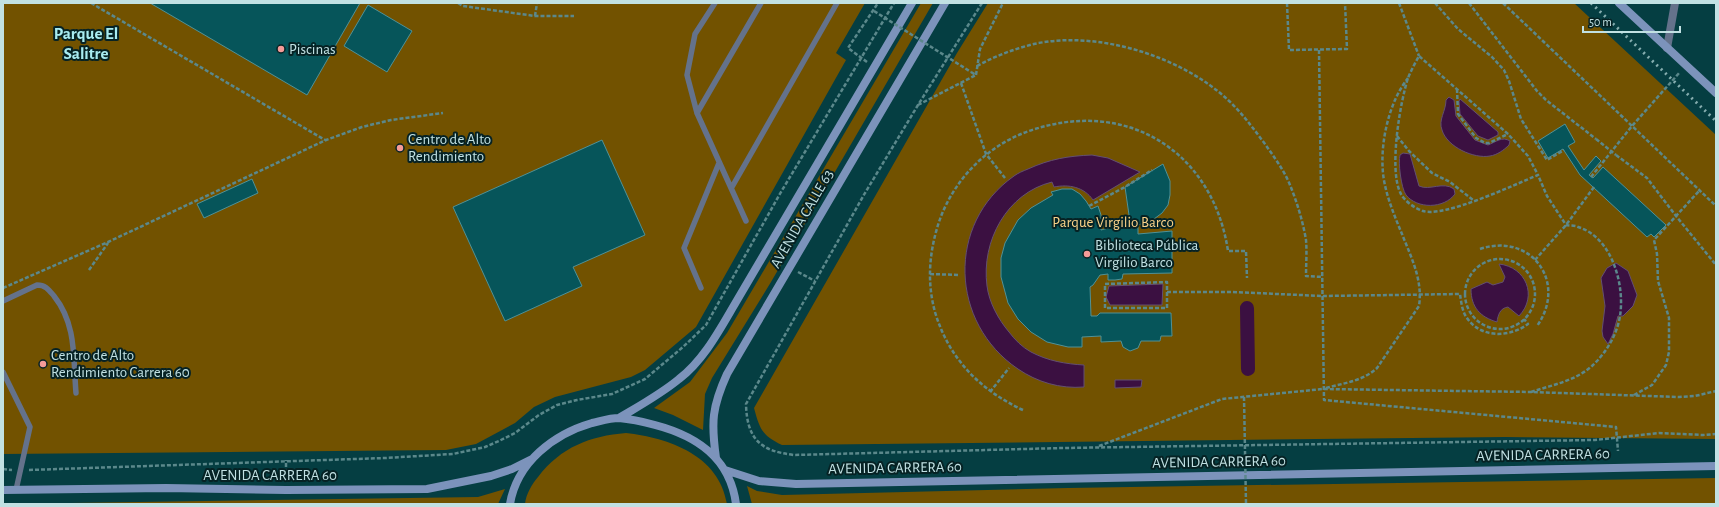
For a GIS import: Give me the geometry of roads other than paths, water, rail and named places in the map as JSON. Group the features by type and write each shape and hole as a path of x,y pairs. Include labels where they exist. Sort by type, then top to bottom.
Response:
{"main road":[{"name":"AVENIDA CALLE 63","path":"619,418 680,379 693,366 707,348 736,302 912,3"},
{"name":"AVENIDA CALLE 63","path":"716,458 712,423 720,388 727,374 945,3"},
{"path":"1620,3 1716,93"},
{"path":"510,504 517,482 532,459 542,449 570,432 607,420 619,418 668,428 705,446 725,470 736,504"},
{"name":"AVENIDA CARRERA 60","path":"3,490 166,488 286,490 427,489 491,476 512,469 532,459"},
{"name":"AVENIDA CARRERA 60","path":"725,470 759,481 796,484 1716,466"}],"street":[{"path":"1667,48 1675,3"}],"lane":[{"path":"714,3 695,34 687,75 697,113 719,163 732,187 746,221"},
{"path":"697,113 761,3"},
{"path":"732,187 836,3"},
{"path":"701,288 684,248 719,163"},
{"path":"3,301 37,285 42,285 47,288 63,308 72,333 76,393"},
{"path":"3,372 30,427 16,490"}],"waterway":[{"path":"1247,308 1248,369"}],"railway":[{"path":"1591,3 1716,121"}],"place":[{"name":"Piscinas","path":"281,49"},
{"name":"Centro de Alto Rendimiento","path":"400,148"},
{"name":"Biblioteca Pública Virgilio Barco","path":"1087,254"},
{"name":"Centro de Alto Rendimiento Carrera 60","path":"43,364"}],"district":[{"name":"Parque El Salitre","path":"86,43"}],"park label":[{"name":"Parque Virgilio Barco","path":"1113,222"}]}
